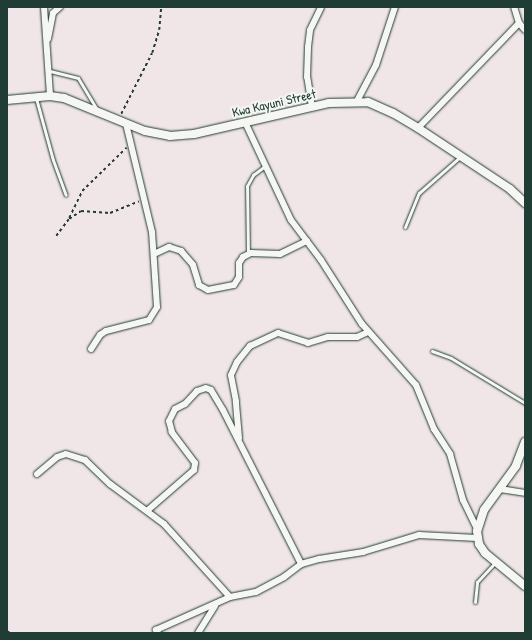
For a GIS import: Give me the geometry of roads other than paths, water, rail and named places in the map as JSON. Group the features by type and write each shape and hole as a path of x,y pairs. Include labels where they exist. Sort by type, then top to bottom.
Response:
{"street":[{"path":"44,7 50,71 50,96"},
{"path":"47,42 53,13 60,7"},
{"path":"312,107 308,77 308,47 310,30 321,7"},
{"path":"357,101 376,65 395,7"},
{"path":"514,7 519,23 525,30"},
{"path":"418,128 519,23"},
{"name":"Kwa Kayuni Street","path":"7,100 36,96 50,96 76,102 117,121 160,135 170,136 194,134 312,107 357,101 382,107 418,128 510,189 525,203"},
{"path":"245,122 292,220 368,332 397,361 416,385 432,425 450,454 463,500 477,529"},
{"path":"92,348 100,335 106,332 145,322 154,314 157,307 152,232 126,124"},
{"path":"154,254 169,248 181,251 193,264 199,285 208,290 234,285 239,277 241,259 248,254 280,254 307,241"},
{"path":"238,439 236,400 231,375 250,346 278,333 294,340 308,343 328,337 357,337 368,332"},
{"path":"148,510 194,470 195,463 169,427 169,421 175,409 185,404 197,391 206,388 210,390 238,439 301,564"},
{"path":"525,442 516,466 484,510 477,529 477,538 485,553 495,563 525,586"},
{"path":"37,474 57,457 73,455 85,460 110,484 148,510 184,544 230,597"},
{"path":"500,490 525,493"},
{"path":"158,633 156,630 215,606 230,597 256,592 284,577 301,564 319,558 384,547 419,535 477,538"},
{"path":"198,633 215,606"}],"lane":[{"path":"50,71 78,78 99,113"},
{"path":"36,96 52,160 66,195"},
{"path":"405,227 419,193 460,157"},
{"path":"248,254 247,186 253,175 265,166"},
{"path":"432,351 451,358 525,402"},
{"path":"475,602 477,582 495,563"}]}
